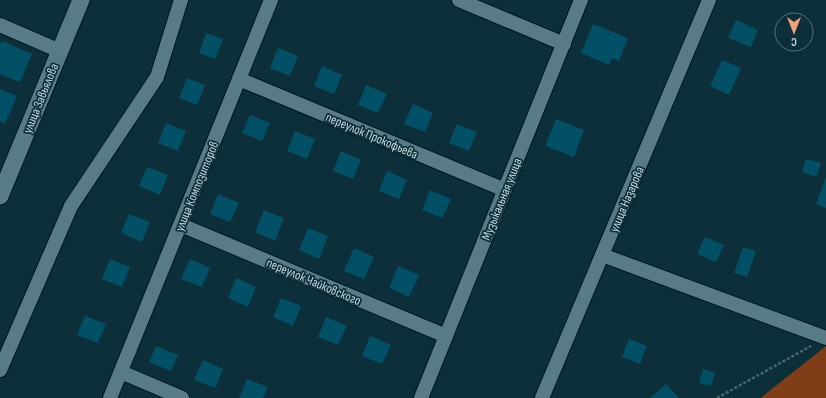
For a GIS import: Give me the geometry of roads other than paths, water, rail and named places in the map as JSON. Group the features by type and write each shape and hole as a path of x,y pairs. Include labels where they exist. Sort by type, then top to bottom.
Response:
{"street":[{"name":"улица Завьялова","path":"0,196 81,0"},
{"path":"0,370 71,206 157,76 181,0"},
{"name":"улица Композиторов","path":"110,398 271,0"},
{"path":"459,0 564,44"},
{"name":"Музыкальная улица","path":"421,398 582,0"},
{"name":"улица Назарова","path":"542,398 709,0"},
{"path":"0,25 60,51"},
{"name":"переулок Прокофьева","path":"239,79 505,190"},
{"name":"переулок Чайковского","path":"181,225 446,336"},
{"path":"602,256 826,338"},
{"path":"121,372 182,398"}]}
